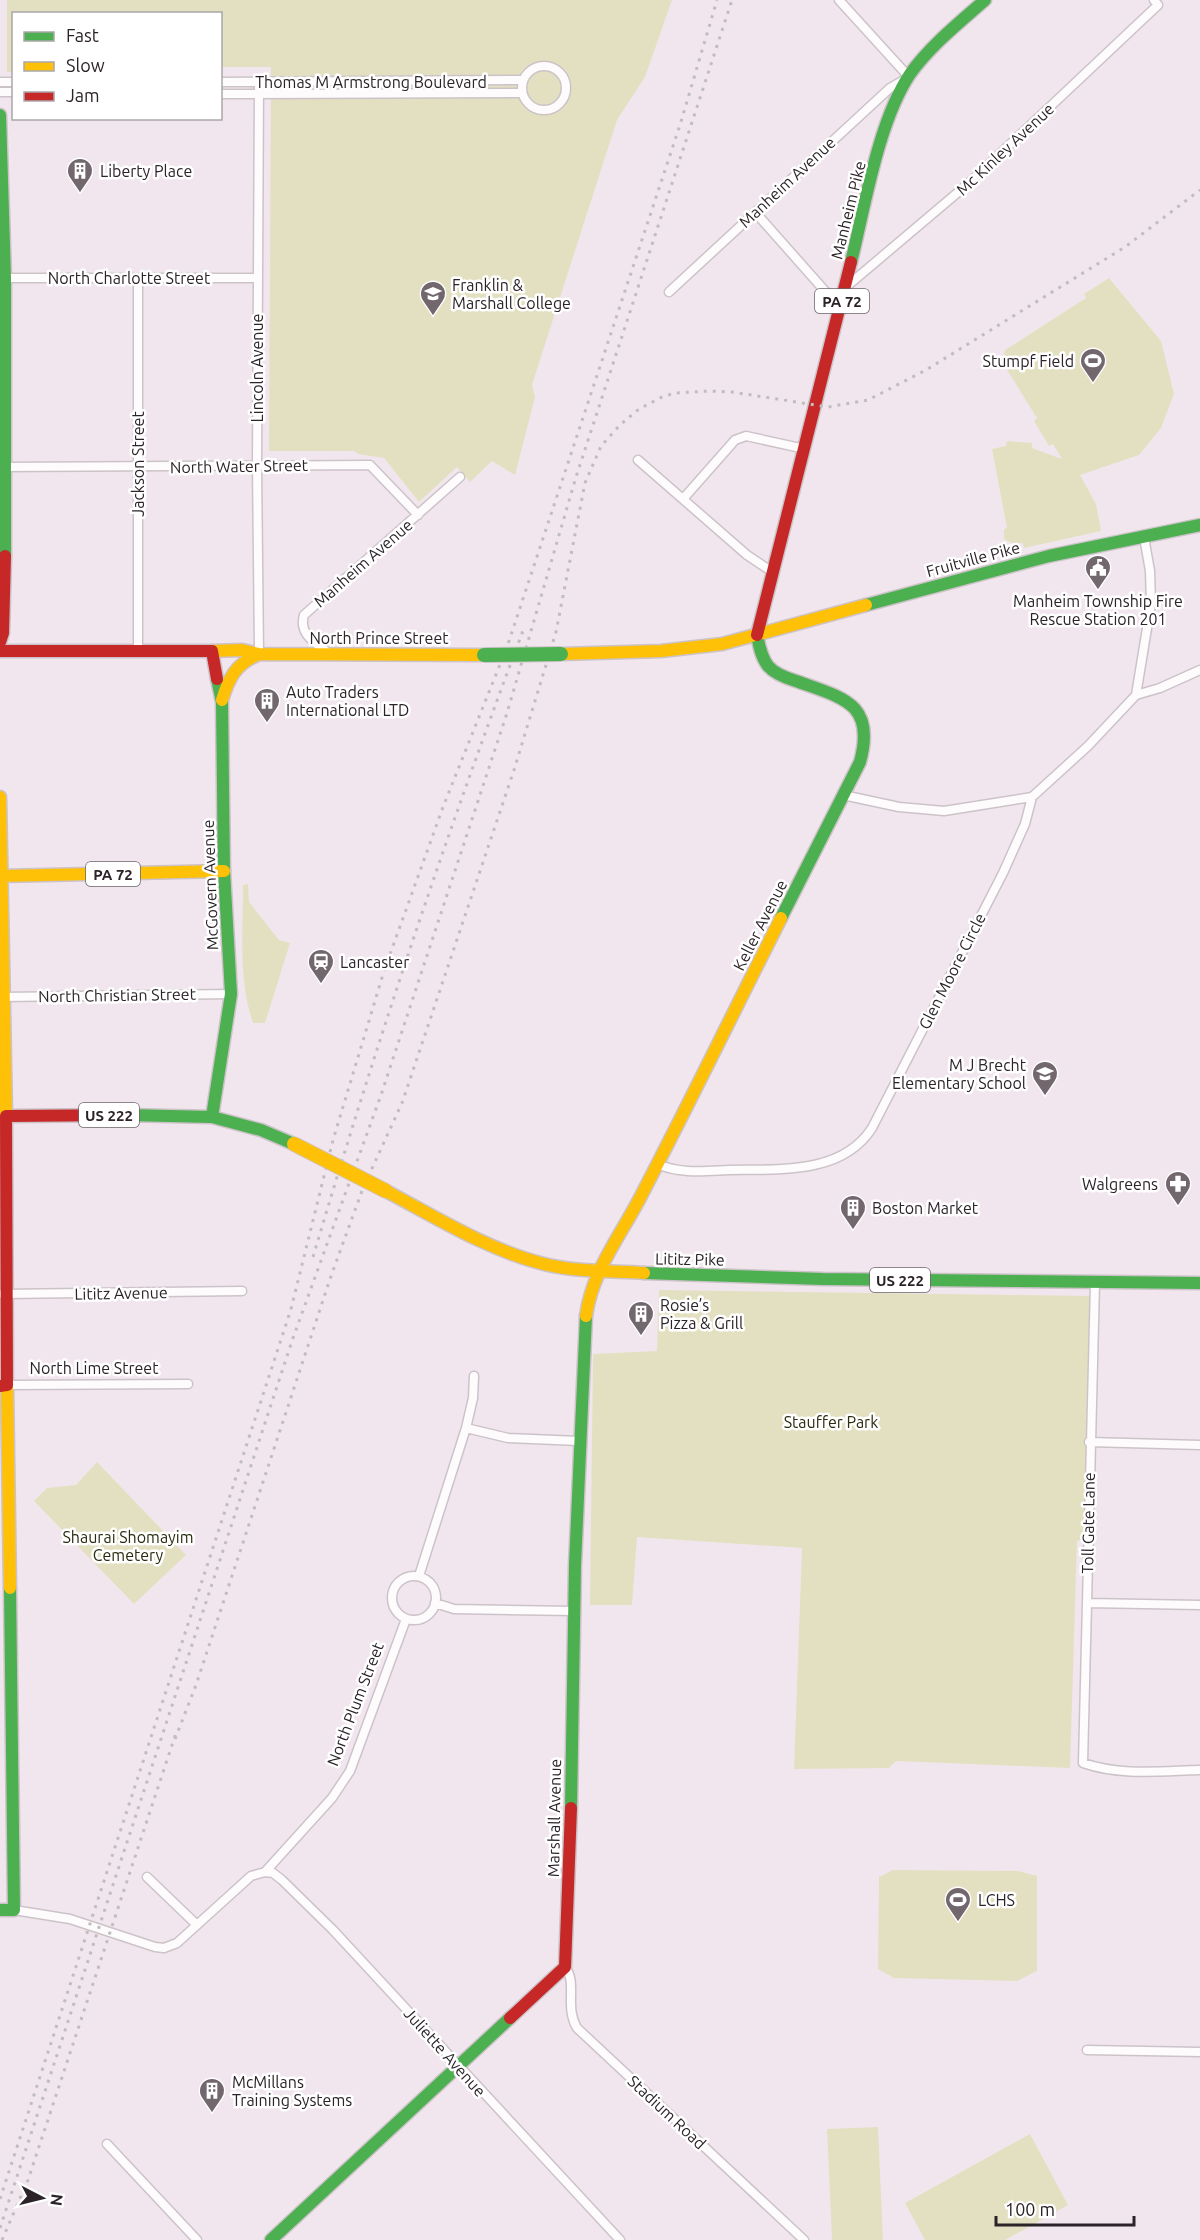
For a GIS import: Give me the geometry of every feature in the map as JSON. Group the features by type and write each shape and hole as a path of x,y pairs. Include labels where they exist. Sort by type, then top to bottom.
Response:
{"main road":[{"name":"Manheim Pike","path":"757,635 881,147 896,102 909,77 934,47 985,0"},
{"path":"0,115 3,278 3,633 0,642"},
{"name":"Fruitville Pike","path":"757,635 1048,556 1200,525"},
{"name":"North Prince Street","path":"0,651 242,650 258,654 561,654 661,651 722,644 757,635"},
{"name":"Keller Avenue","path":"599,1271 657,1164 864,751 867,732 856,708 841,698 775,673 763,657 757,635"},
{"name":"McGovern Avenue","path":"212,651 222,702 224,871 231,994 212,1118"},
{"path":"222,702 228,677 235,668 258,654"},
{"path":"0,796 6,1654 14,1910"},
{"name":"PA 72","path":"1,876 224,871"},
{"name":"US 222","path":"3,1116 212,1118"},
{"name":"Lititz Pike","path":"212,1118 261,1130 294,1144 485,1243 544,1264 599,1271 823,1279 1200,1283"},
{"name":"Marshall Avenue","path":"564,1967 569,1911 574,1611 584,1319 599,1271"},
{"name":"North Plum Street","path":"0,1911 14,1910"},
{"path":"271,2240 564,1967"}],"street":[{"path":"839,0 909,77"},
{"name":"Mc Kinley Avenue","path":"845,288 969,183 1156,2"},
{"name":"Thomas M Armstrong Boulevard","path":"222,82 522,80 532,68 549,66 559,71 564,78 566,91 559,104 546,110 529,104 522,93 222,94"},
{"name":"Manheim Avenue","path":"669,292 897,82 909,77"},
{"path":"522,80 522,93"},
{"name":"Lincoln Avenue","path":"258,654 256,465 259,82"},
{"path":"755,212 840,308"},
{"name":"North Charlotte Street","path":"3,278 258,278"},
{"name":"Jackson Street","path":"138,278 138,650"},
{"path":"683,499 735,440 746,436 805,449"},
{"path":"638,460 747,555 774,573"},
{"name":"North Water Street","path":"2,467 370,465 418,515"},
{"name":"Manheim Avenue","path":"331,654 308,637 303,625 304,615 460,477"},
{"path":"1136,695 1151,604 1150,571 1144,537"},
{"path":"843,795 899,807 944,811 1032,797 1088,746 1136,695 1161,688 1200,670"},
{"name":"Glen Moore Circle","path":"657,1164 679,1171 793,1169 831,1160 862,1143 873,1128 1003,873 1025,824 1032,797"},
{"name":"North Christian Street","path":"3,997 231,994"},
{"name":"Toll Gate Lane","path":"1095,1283 1089,1442 1083,1763 1099,1769 1127,1771 1200,1770"},
{"name":"Lititz Avenue","path":"3,1294 242,1291"},
{"path":"419,1576 466,1428 473,1398 474,1376"},
{"name":"North Lime Street","path":"4,1385 188,1384"},
{"path":"466,1428 508,1438 579,1441"},
{"path":"1089,1442 1200,1445"},
{"path":"419,1576 434,1588 435,1603 430,1613 420,1619 406,1618 393,1605 392,1592 403,1578 419,1576"},
{"path":"435,1603 454,1609 574,1611"},
{"path":"1087,1603 1200,1605"},
{"name":"North Plum Street","path":"14,1910 70,1919 159,1948 177,1943 251,1876 265,1872 332,1798 350,1771 406,1618"},
{"name":"Juliette Avenue","path":"265,1872 273,1873 282,1880 333,1930 457,2067 620,2240"},
{"path":"147,1877 197,1925"},
{"name":"Stadium Road","path":"564,1967 570,1974 569,2011 577,2028 804,2240"},
{"path":"1087,2050 1200,2052"},
{"path":"107,2144 197,2240"}],"green space":[{"name":"Franklin & Marshall College","path":"7,0 672,0 645,77 617,120 532,385 535,397 515,475 492,461 470,482 457,467 419,502 384,458 358,454 354,451 269,451 271,67 222,67 222,12 12,12 12,72 7,72"},
{"name":"Stumpf Field","path":"1109,278 1161,341 1174,394 1161,428 1139,455 1080,475 1096,504 1101,531 1024,548 1023,543 1012,543 1004,539 1004,529 1007,528 992,449 1006,446 1007,441 1032,443 1032,448 1062,459 1053,444 1049,446 1034,421 1037,418 1002,362 1005,350 1086,298 1084,294"},
{"path":"248,884 249,902 279,940 290,943 265,1023 253,1023 245,990 242,955 243,885"},
{"name":"Stauffer Park","path":"659,1290 1094,1296 1088,1538 1077,1541 1070,1768 896,1761 889,1768 794,1769 802,1548 637,1537 632,1605 590,1605 593,1354 657,1351"},
{"name":"Shaurai Shomayim Cemetery","path":"97,1462 186,1555 134,1604 34,1501 47,1488 76,1485"},
{"name":"LCHS","path":"893,1870 1018,1871 1037,1876 1037,1971 1017,1981 894,1978 878,1969 879,1877"},
{"path":"878,2127 883,2240 832,2240 827,2129"},
{"path":"1030,2134 1068,2205 1005,2240 925,2240 905,2203"}],"railway":[{"path":"0,2199 291,1309 333,1140 384,971 443,807 507,647 680,125 717,0"},
{"path":"0,2228 293,1338 381,1095 507,713 576,477 732,0"},
{"path":"175,1739 196,1685 330,1279 363,1188 402,1103 514,770 556,632 585,483 601,446 639,409 675,393 732,392 828,407 868,400 926,370 1125,247 1200,190"},
{"path":"313,1257 413,940 524,628"},
{"path":"2,2240 28,2180 176,1733"}],"traffic: fast":[{"path":"851,262 881,140 899,94 910,74 927,53 985,0"},
{"path":"0,115 5,278 5,556"},
{"path":"866,605 1049,556 1200,525"},
{"path":"757,635 762,655 771,669 785,677 841,699 852,706 859,715 863,727 864,742 860,762 781,918"},
{"path":"484,655 561,654"},
{"path":"212,1117 231,994 224,871 222,702 217,679"},
{"path":"127,1115 212,1117 261,1130 294,1144"},
{"path":"644,1273 823,1279 1200,1283"},
{"path":"571,1808 575,1565 586,1316"},
{"path":"0,1910 14,1910 10,1588"},
{"path":"271,2240 510,2018"}],"traffic: slow":[{"path":"561,654 661,651 722,644 866,605"},
{"path":"212,651 242,650 259,654 484,655"},
{"path":"222,700 234,672 244,662 259,654"},
{"path":"0,797 6,1116 0,1116"},
{"path":"0,876 224,871"},
{"path":"586,1316 594,1284 608,1254 659,1161 781,918"},
{"path":"294,1144 386,1191"},
{"path":"386,1191 483,1242 523,1258 568,1268 644,1273"},
{"path":"7,1385 10,1588"}],"traffic: jam":[{"path":"757,635 851,262"},
{"path":"0,642 3,633 5,556"},
{"path":"0,651 212,651 217,679"},
{"path":"0,1386 7,1385 6,1116 127,1115"},
{"path":"510,2018 565,1967 571,1808"}],"place":[{"name":"Liberty Place","path":"80,194"},
{"name":"Franklin & Marshall College","path":"433,317"},
{"name":"Stumpf Field","path":"1093,384"},
{"name":"Manheim Township Fire Rescue Station 201","path":"1098,591"},
{"name":"Auto Traders International LTD","path":"267,724"},
{"name":"Lancaster","path":"321,985"},
{"name":"M J Brecht Elementary School","path":"1045,1097"},
{"name":"Walgreens","path":"1178,1207"},
{"name":"Boston Market","path":"853,1231"},
{"name":"Rosie’s Pizza & Grill","path":"641,1337"},
{"name":"LCHS","path":"958,1923"},
{"name":"McMillans Training Systems","path":"212,2114"}]}
